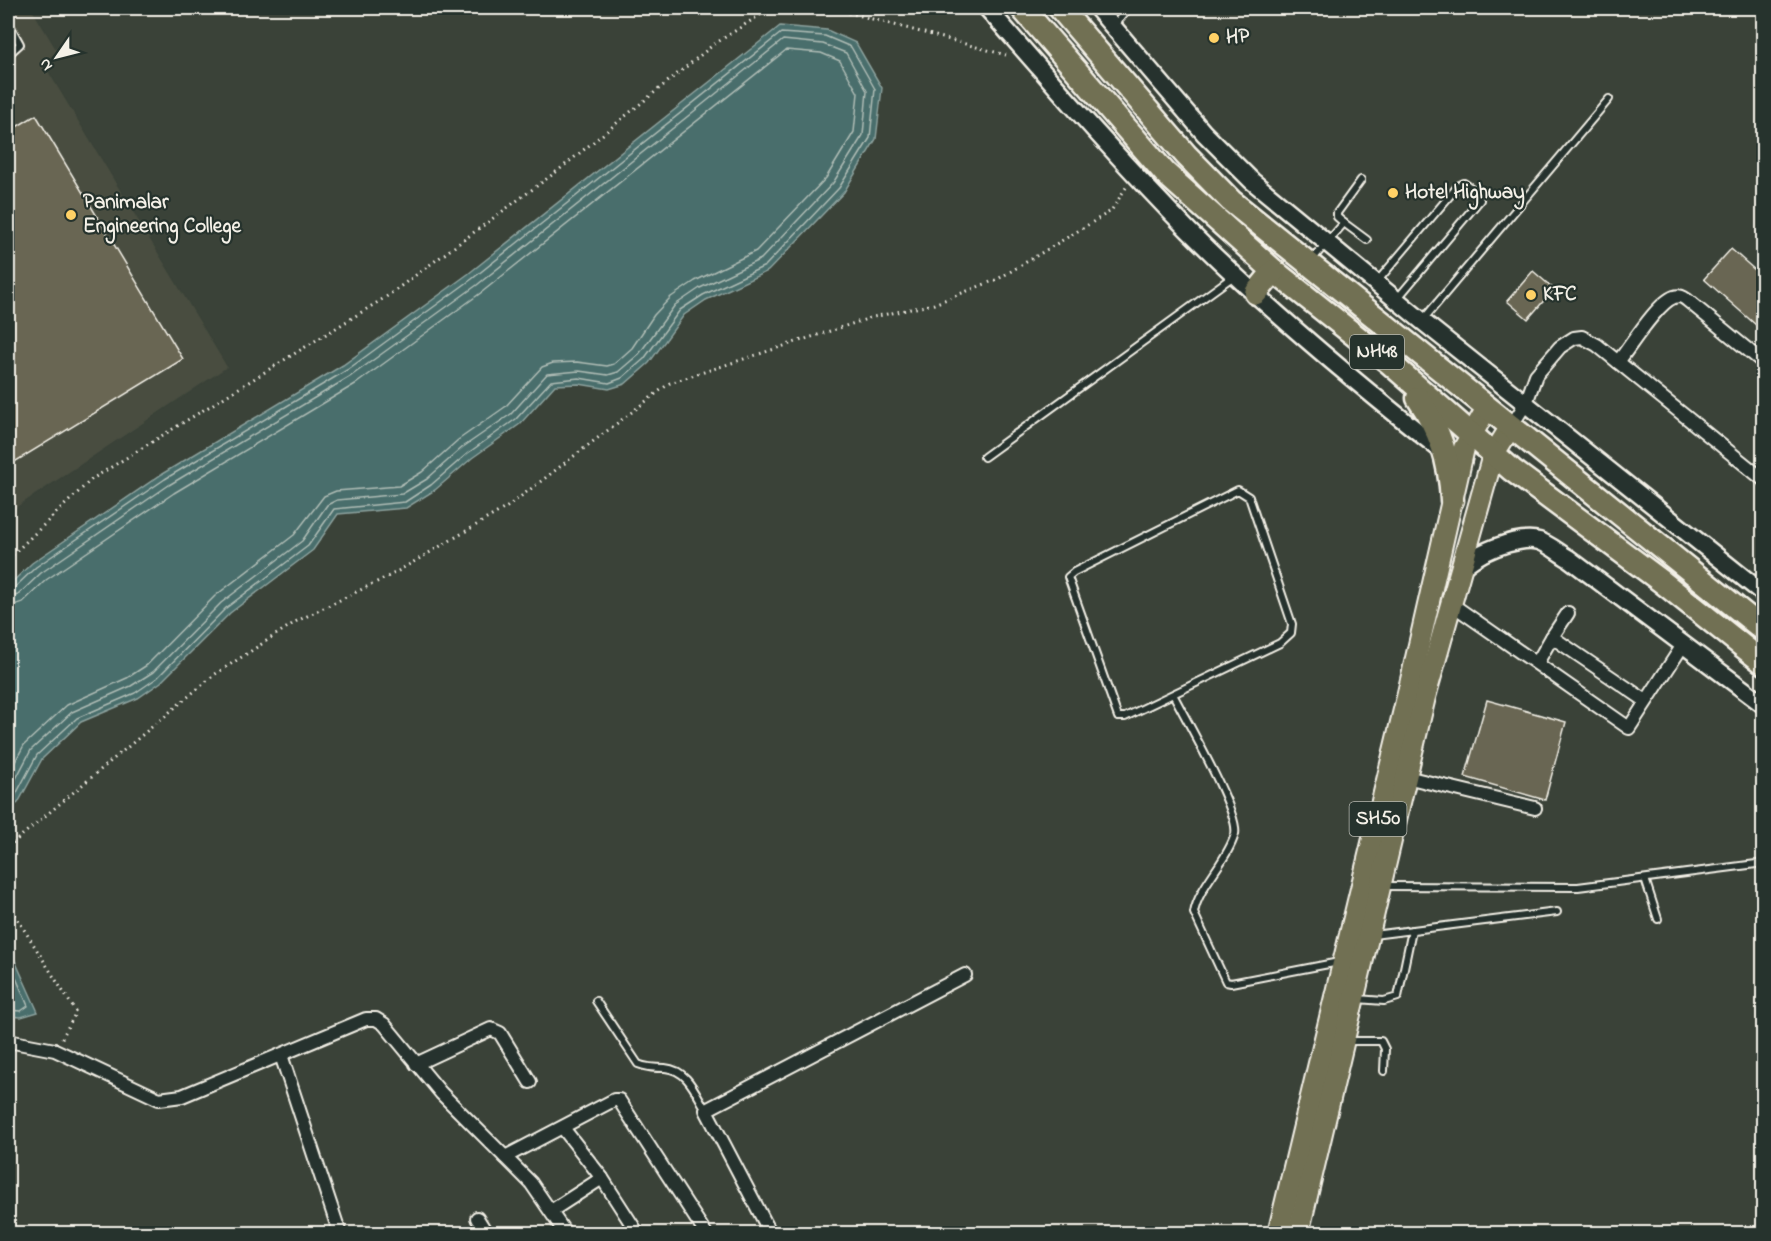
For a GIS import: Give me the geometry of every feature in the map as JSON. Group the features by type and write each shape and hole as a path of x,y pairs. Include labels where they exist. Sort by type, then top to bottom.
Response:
{"highway":[{"name":"NH48","path":"1022,8 1165,173 1274,271 1391,364 1493,455 1661,581 1764,663"},
{"name":"NH48","path":"1060,8 1206,177 1308,265 1764,630"},
{"path":"1256,293 1274,271"},
{"path":"1391,364 1428,413 1447,455 1452,500"}],"main road":[{"name":"SH50","path":"1299,1233 1381,886 1398,775 1452,500 1464,448 1487,408"},
{"name":"SH50","path":"1278,1233 1343,962 1493,455 1510,428"}],"street":[{"path":"987,8 1134,174 1235,275 1370,394 1447,455"},
{"path":"1097,8 1226,157 1396,300 1764,594"},
{"path":"1618,362 1662,307 1671,298 1679,296 1688,300 1761,358"},
{"path":"1510,428 1526,404 1536,375 1560,347 1574,338 1589,340 1764,480"},
{"path":"1457,576 1465,563 1474,557 1521,540 1539,542 1568,558 1764,705"},
{"path":"1450,603 1629,728 1683,645"},
{"path":"1537,663 1568,614"},
{"path":"1552,636 1646,701"},
{"path":"1398,775 1535,807"},
{"path":"771,1233 706,1110 965,975"},
{"path":"8,1041 55,1050 159,1099 182,1096 366,1019 376,1019 384,1024 441,1093 531,1182 566,1233"},
{"path":"416,1064 491,1029 500,1033 530,1082"},
{"path":"281,1055 340,1233"},
{"path":"506,1157 614,1100 623,1102 706,1233"},
{"path":"563,1128 602,1178 638,1233"},
{"path":"551,1211 602,1178"},
{"path":"477,1218 487,1233"}],"lane":[{"path":"1112,26 1129,8"},
{"path":"8,22 18,38 19,47 8,55"},
{"path":"1422,321 1609,99"},
{"path":"1361,180 1336,217 1367,240"},
{"path":"1376,283 1458,186 1464,183 1477,192 1479,200 1396,300"},
{"path":"1308,265 1344,223"},
{"path":"984,458 1235,275"},
{"path":"1238,490 1249,497 1292,624 1291,633 1280,643 1173,694 1125,717 1118,717 1068,577 1084,566 1238,490"},
{"path":"1173,694 1223,794 1235,826 1230,845 1194,913 1223,978 1232,983 1343,962"},
{"path":"1381,886 1578,887 1764,863"},
{"path":"1644,879 1658,919"},
{"path":"1369,935 1557,912"},
{"path":"1354,999 1384,1001 1398,997 1412,930"},
{"path":"596,1001 638,1064 645,1067 677,1070 684,1075 706,1110"},
{"path":"1344,1041 1382,1041 1385,1049 1384,1071"}],"path":[{"path":"8,559 92,480 386,297 560,169 713,45 762,13 839,10 1036,63"},
{"path":"8,848 214,675 297,621 393,574 507,507 670,383 873,317 934,304 998,279 1111,211 1134,174"},
{"path":"8,904 76,1012 55,1050"}],"shaded area":[{"name":"Panimalar Engineering College","path":"8,8 31,8 57,51 43,63 227,367 18,506 8,516"}],"water":[{"path":"780,26 827,30 856,43 882,88 876,139 844,192 768,271 706,300 684,315 649,363 625,384 609,389 579,384 555,385 520,424 472,458 435,490 406,508 338,514 313,550 230,613 161,682 138,698 81,722 42,759 18,803 8,810 8,586 32,563 162,474 343,365 468,274"},
{"path":"8,945 38,1012 21,1017 8,1016"}],"building":[{"path":"36,115 183,359 8,466 8,132"},
{"path":"1731,249 1764,278 1764,317 1756,325 1704,279"},
{"name":"KFC","path":"1533,271 1554,289 1528,319 1507,301"},
{"path":"1487,700 1566,722 1545,800 1465,777"}],"place":[{"name":"HP","path":"1214,38"},
{"name":"Hotel Highway","path":"1393,193"},
{"name":"Panimalar Engineering College","path":"71,215"},
{"name":"KFC","path":"1531,295"}]}
